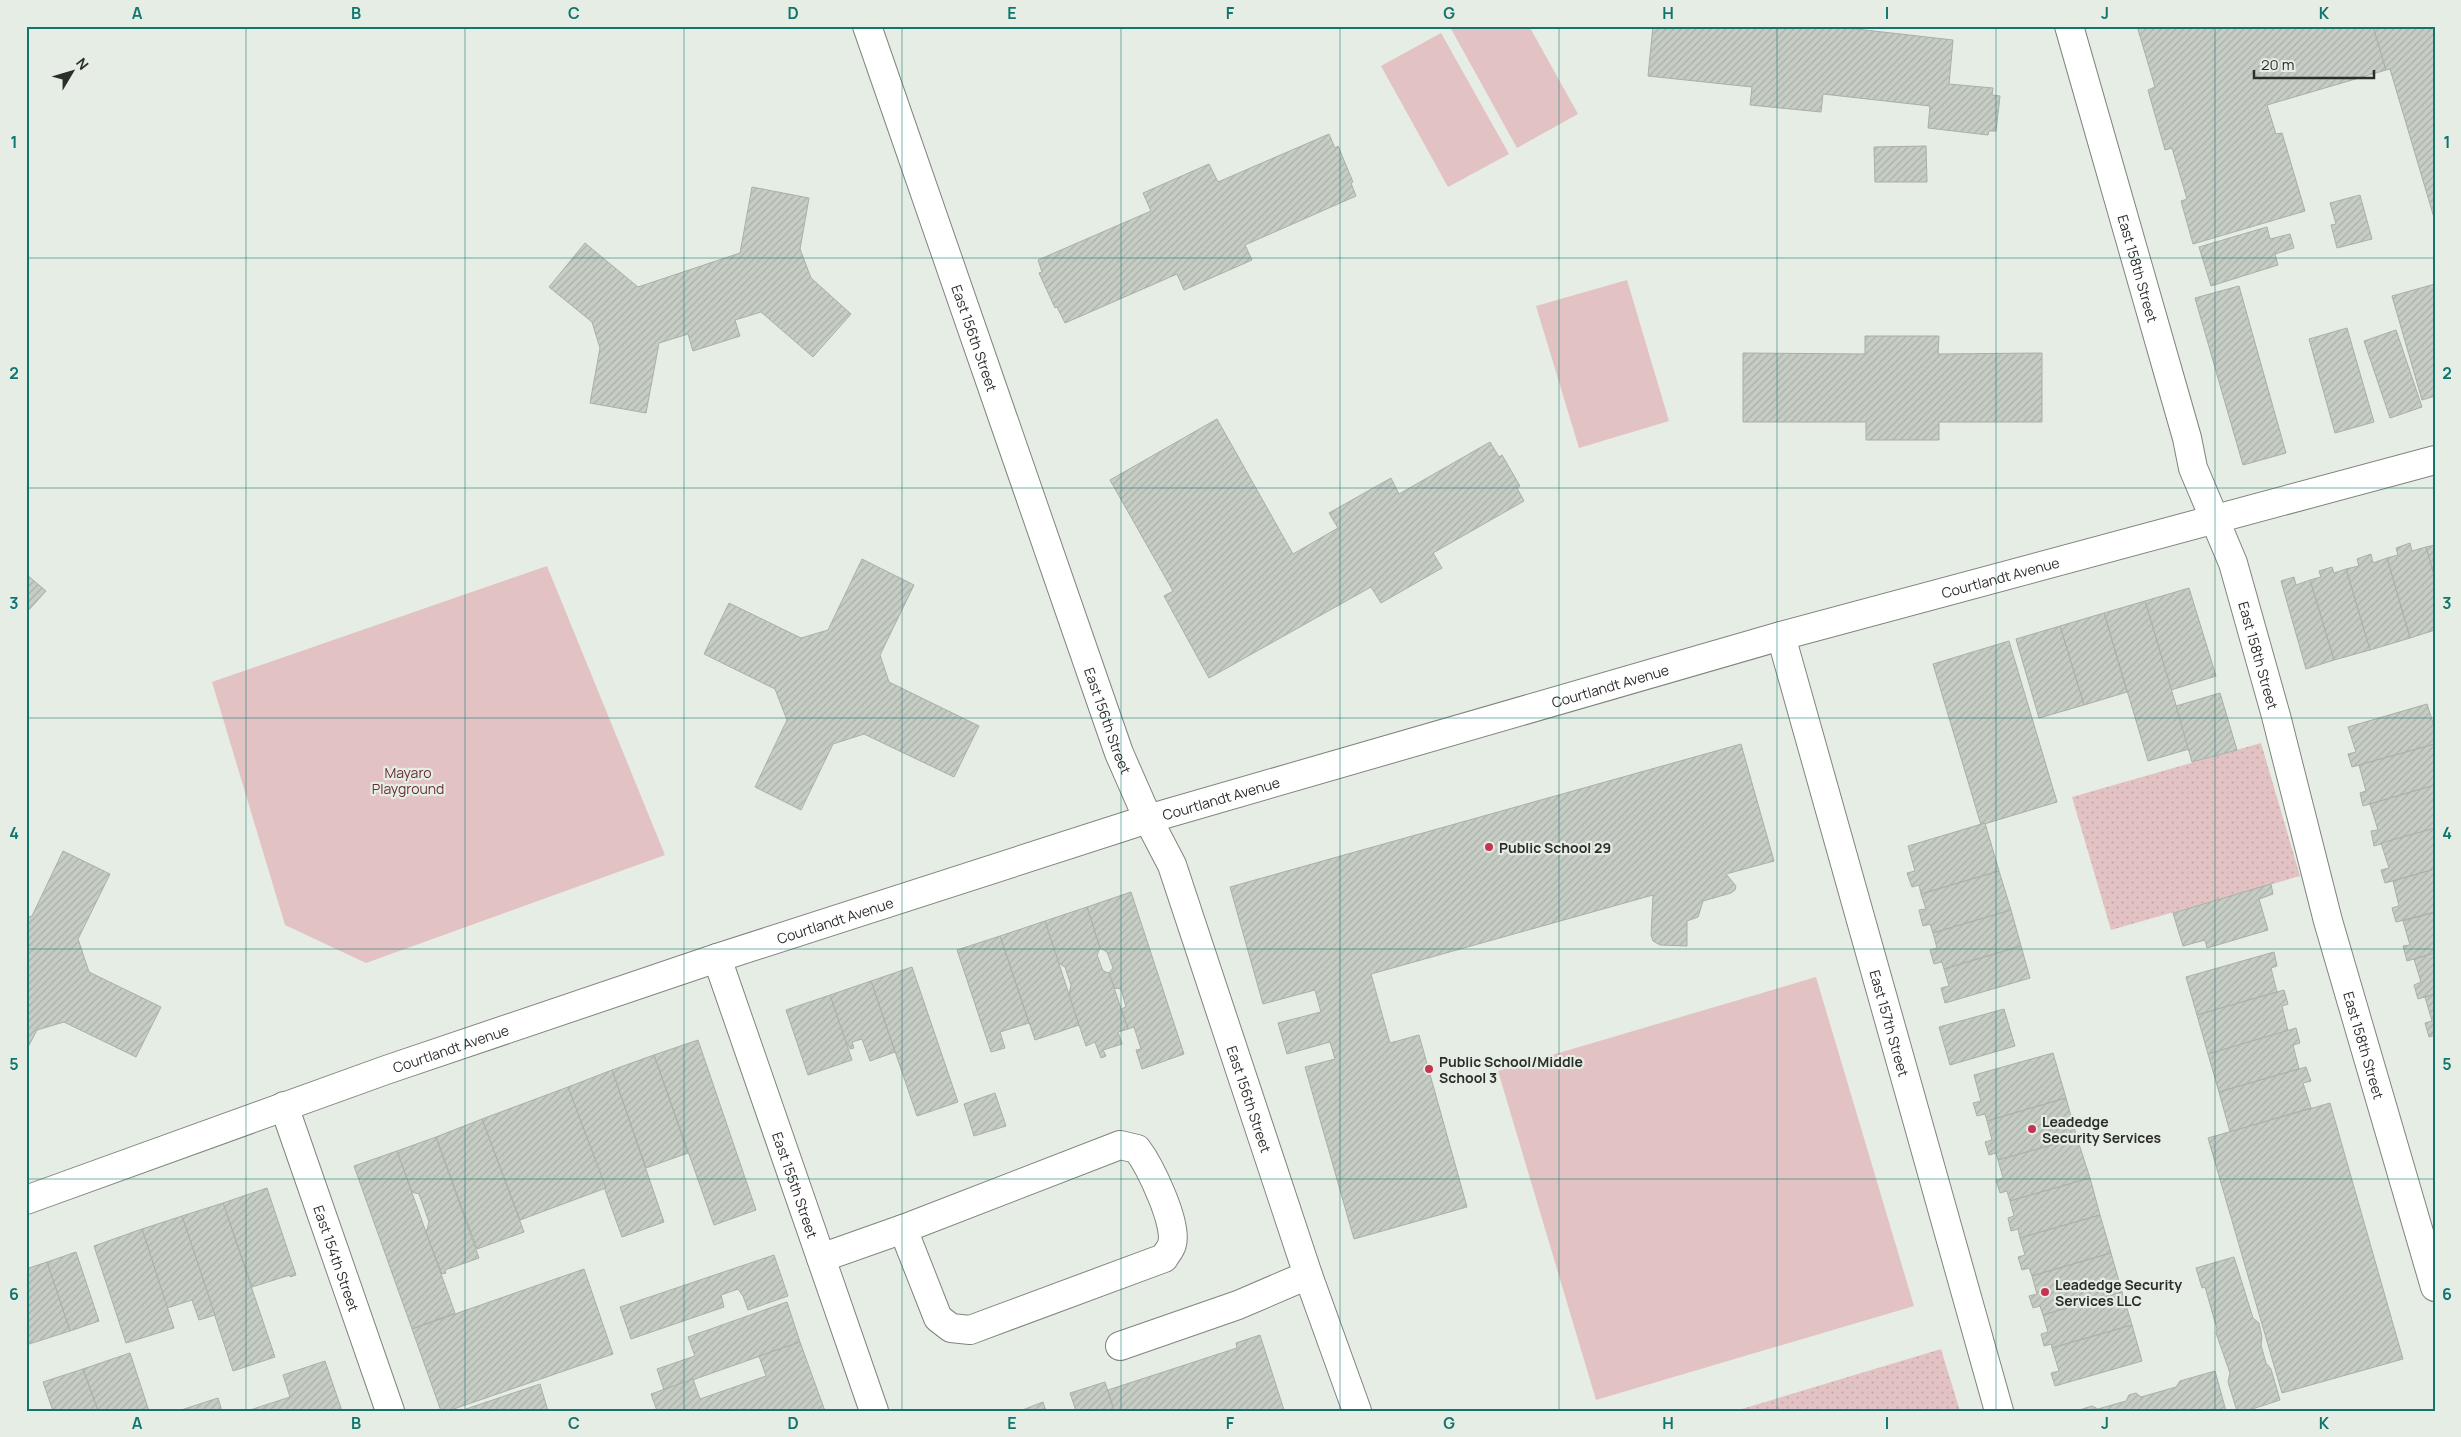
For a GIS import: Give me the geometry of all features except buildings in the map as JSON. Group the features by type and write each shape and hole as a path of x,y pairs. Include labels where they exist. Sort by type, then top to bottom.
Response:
{"street":[{"name":"East 156th Street","path":"867,26 1119,753 1148,819 1172,865 1308,1274 1357,1411"},
{"name":"East 158th Street","path":"2069,26 2182,419 2193,468 2233,563 2276,716 2330,930 2435,1287"},
{"name":"Courtlandt Avenue","path":"26,1200 284,1106 717,958 1148,819 1781,636 2213,518 2435,460"},
{"name":"East 157th Street","path":"1781,636 1999,1411"},
{"name":"East 155th Street","path":"717,958 874,1411"},
{"name":"East 154th Street","path":"284,1106 390,1411"},
{"path":"821,1258 903,1229 1120,1145 1137,1149 1146,1162 1173,1228 1172,1244 1164,1258 970,1330 951,1328 938,1318 903,1229"},
{"path":"1120,1346 1238,1305 1308,1274"}],"green space":[{"path":"1451,26 1529,26 1578,114 1517,148"},
{"path":"1441,33 1509,154 1448,187 1381,66"},
{"path":"1627,280 1669,421 1579,448 1536,306"},
{"name":"Mayaro Playground","path":"547,566 665,855 366,963 285,925 212,682"},
{"path":"2261,743 2300,876 2111,930 2072,797"},
{"path":"1816,977 1914,1306 1596,1400 1498,1071"},
{"path":"1941,1349 1960,1411 1735,1411"}],"place":[{"name":"Public School 29","path":"1489,847"},
{"name":"Public School/Middle School 3","path":"1429,1069"},
{"name":"Leadedge Security Services","path":"2032,1129"},
{"name":"Leadedge Security Services LLC","path":"2045,1292"}]}
